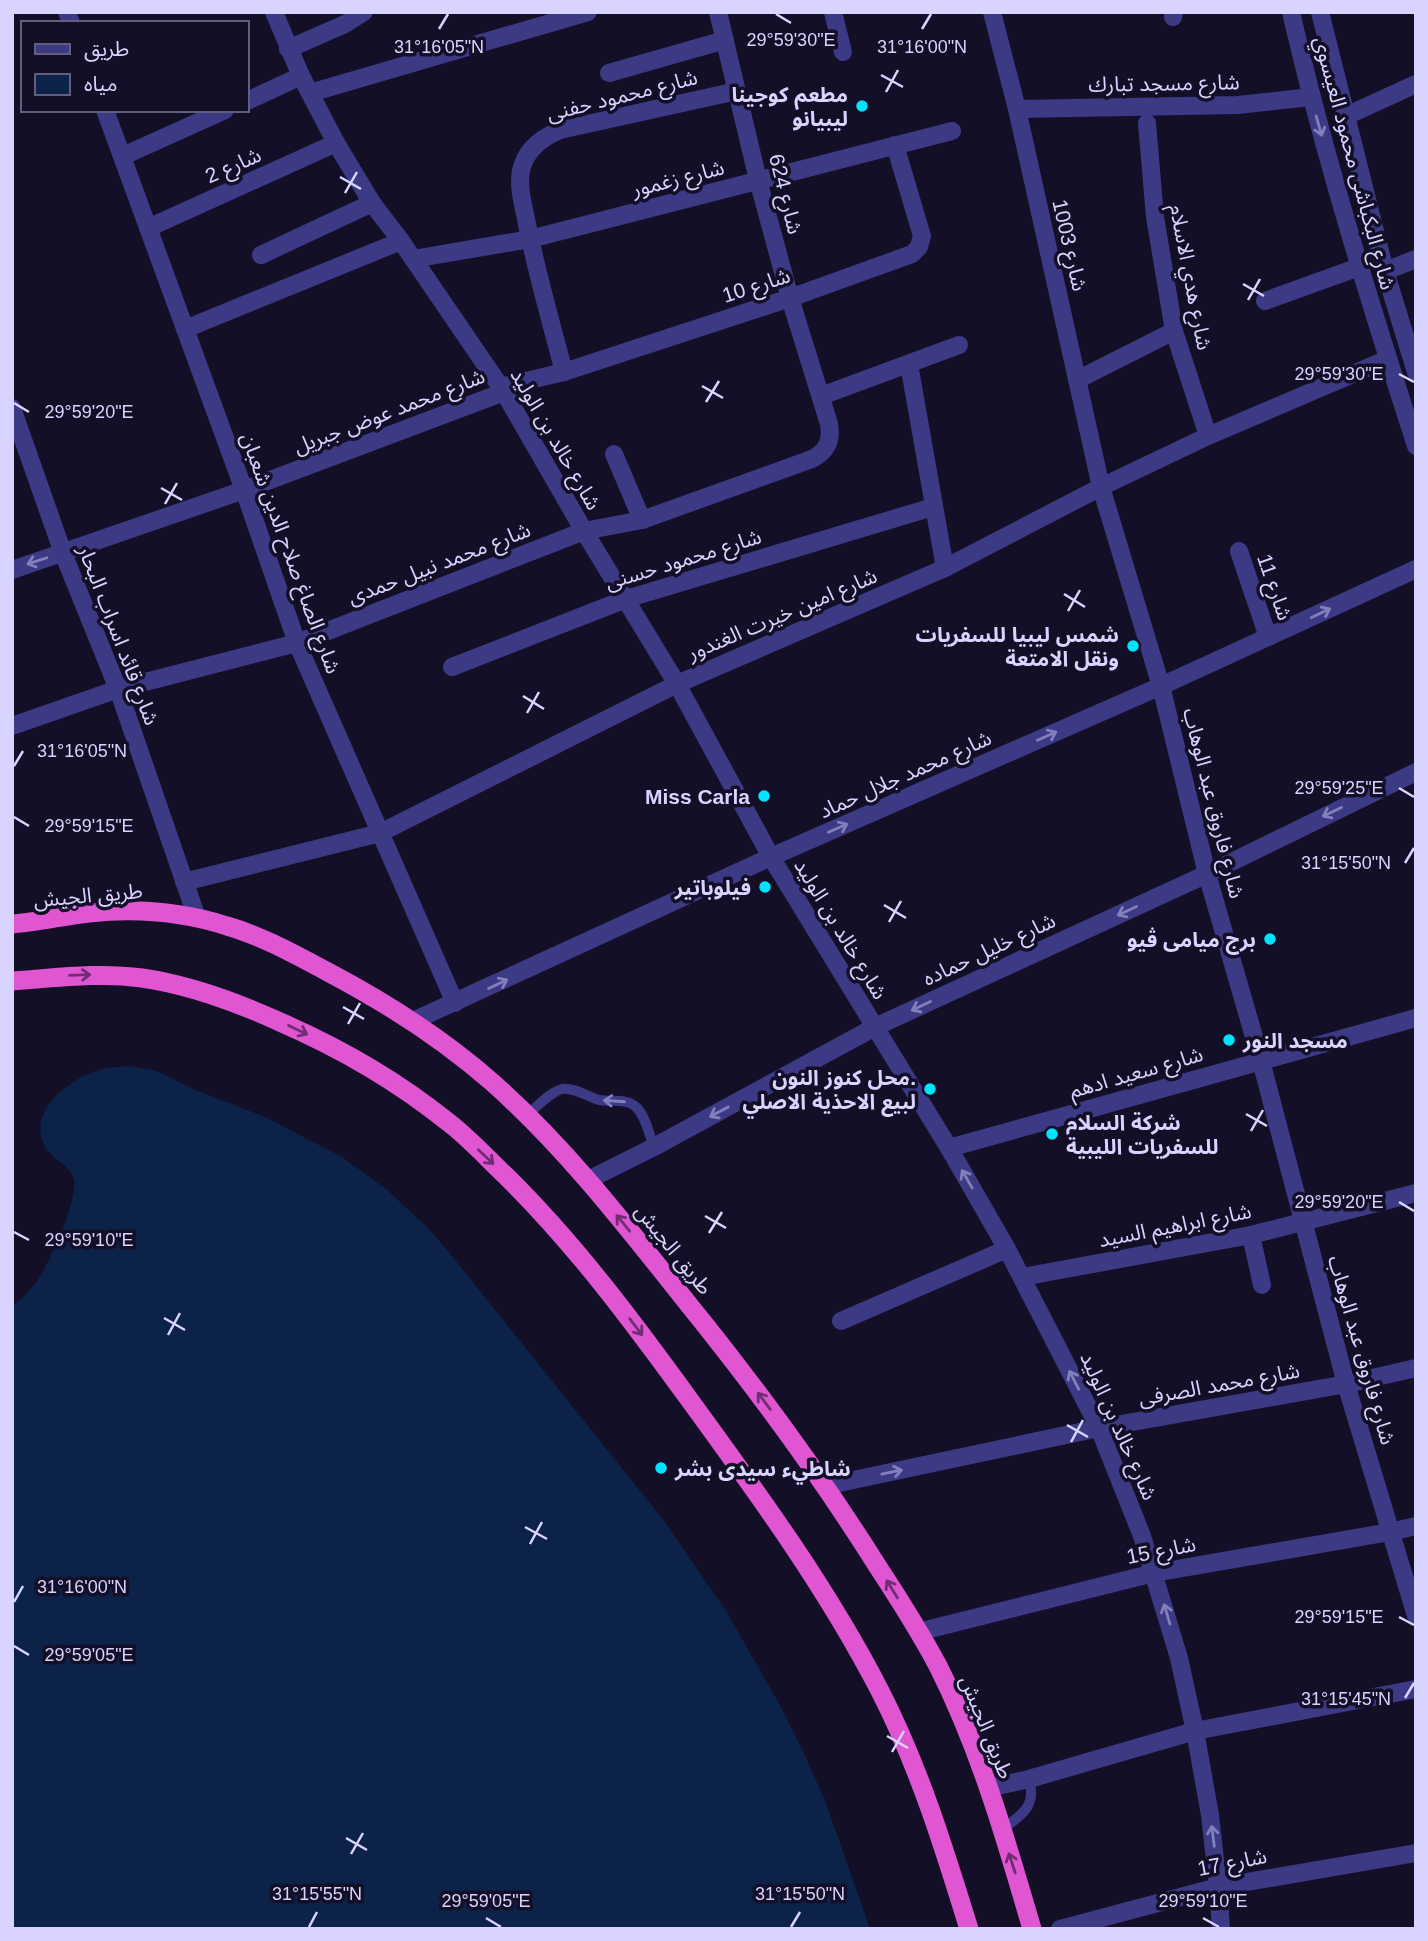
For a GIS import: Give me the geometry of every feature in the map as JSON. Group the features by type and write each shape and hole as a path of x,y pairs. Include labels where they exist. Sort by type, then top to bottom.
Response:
{"highway":[{"name":"طريق الجيش","path":"12,924 117,911 197,918 237,929 284,949 413,1021 468,1062 527,1115 588,1180 728,1354 825,1486 873,1558 952,1695 988,1788 1032,1929"},
{"path":"12,981 81,975 140,978 198,990 260,1013 327,1044 410,1094 450,1123 517,1186 579,1255 656,1354 770,1511 856,1646 887,1706 919,1779 941,1837 969,1929"}],"street":[{"name":"شارع خالد بن الوليد","path":"274,12 288,49 336,143 372,203 502,389 677,684 771,857 949,1148 1007,1249 1099,1429 1129,1500 1179,1658 1210,1815 1221,1929"},
{"path":"288,49 343,18 364,12"},
{"path":"310,93 587,12"},
{"name":"شارع 624","path":"718,12 758,180 831,435 821,454 811,459"},
{"path":"833,12 843,52"},
{"name":"شارع 1003","path":"992,12 1017,109 1101,488"},
{"name":"شارع البكباشى محمود العيسوي","path":"1291,12 1311,97 1359,267 1416,446"},
{"name":"شارع البكباشى محمود العيسوي","path":"1320,12 1385,271 1416,372"},
{"path":"609,73 725,40"},
{"path":"248,101 301,76"},
{"path":"1346,116 1416,84"},
{"name":"شارع محمود حفنى","path":"564,372 530,239 520,186 521,169 529,151 545,136 560,130 737,91"},
{"name":"شارع مسجد تبارك","path":"1017,109 1238,105 1311,97"},
{"name":"شارع الصاغ صلاح الدين شعبان","path":"106,112 244,490 296,643 455,1003"},
{"path":"123,156 221,112"},
{"name":"شارع هدي الاسلام","path":"1147,123 1155,217 1174,331 1208,436"},
{"name":"شارع زغمور","path":"413,260 530,239 952,131"},
{"name":"شارع 2","path":"148,228 336,143"},
{"name":"شارع 10","path":"502,389 564,372 790,298 912,254 919,247 922,236 895,145"},
{"path":"261,255 372,203"},
{"path":"185,329 401,241"},
{"path":"1385,271 1416,259"},
{"path":"1265,301 1359,267"},
{"path":"1077,380 1174,331"},
{"path":"821,396 959,345"},
{"name":"شارع امين خيرت الغندور","path":"184,882 380,833 677,684 945,568 1208,436 1388,359"},
{"path":"909,364 945,568"},
{"name":"شارع محمد عوض جبريل","path":"12,570 244,490 502,389"},
{"name":"شارع قائد اسراب البحار","path":"12,408 62,553 118,689 197,918"},
{"path":"614,454 642,520"},
{"name":"شارع محمد نبيل حمدى","path":"12,726 118,689 296,643 584,531 642,520 811,459"},
{"name":"شارع فاروق عبد الوهاب","path":"1101,488 1161,686 1207,874 1261,1061 1346,1384 1416,1616"},
{"name":"شارع محمود حسنى","path":"452,667 626,599 933,507"},
{"name":"شارع 11","path":"1240,551 1268,637"},
{"name":"شارع محمد جلال حماد","path":"413,1021 771,857 1161,686 1416,569"},
{"name":"شارع خليل حماده","path":"588,1180 875,1027 1207,874 1416,772"},
{"name":"شارع سعيد ادهم","path":"949,1148 1416,1018"},
{"name":"شارع ابراهيم السيد","path":"1023,1277 1251,1235 1416,1193"},
{"path":"1251,1235 1262,1285"},
{"path":"841,1321 1007,1249"},
{"name":"شارع محمد الصرفى","path":"825,1486 1099,1429 1346,1384 1416,1368"},
{"name":"شارع 15","path":"918,1632 1154,1573 1416,1526"},
{"path":"988,1788 1029,1779 1195,1731 1416,1689"},
{"name":"شارع 17","path":"1060,1929 1219,1887 1416,1853"}],"lane":[{"path":"527,1115 562,1089 601,1100 627,1102 640,1112 654,1147"},
{"path":"1001,1830 1027,1810 1032,1793 1029,1779"}],"water":[{"path":"128,1066 157,1071 191,1088 265,1117 342,1157 386,1189 444,1246 665,1522 726,1611 804,1753 826,1803 870,1929 12,1929 12,1306 33,1287 41,1275 61,1233 74,1190 72,1174 44,1144 40,1132 46,1109 63,1089 85,1075"}],"place":[{"name":"مطعم كوجينا ليبيانو","path":"862,106"},
{"name":"شمس ليبيا للسفريات ونقل الامتعة","path":"1133,646"},
{"name":"Miss Carla","path":"764,796"},
{"name":"فيلوباتير","path":"765,887"},
{"name":"برج ميامى ڤيو","path":"1270,939"},
{"name":"مسجد النور","path":"1229,1040"},
{"name":"محل كنوز النون. لبيع الاحذية الاصلي","path":"930,1089"},
{"name":"شركة السلام للسفريات الليبية","path":"1052,1134"},
{"name":"شاطيء سيدى بشر","path":"661,1468"}]}
